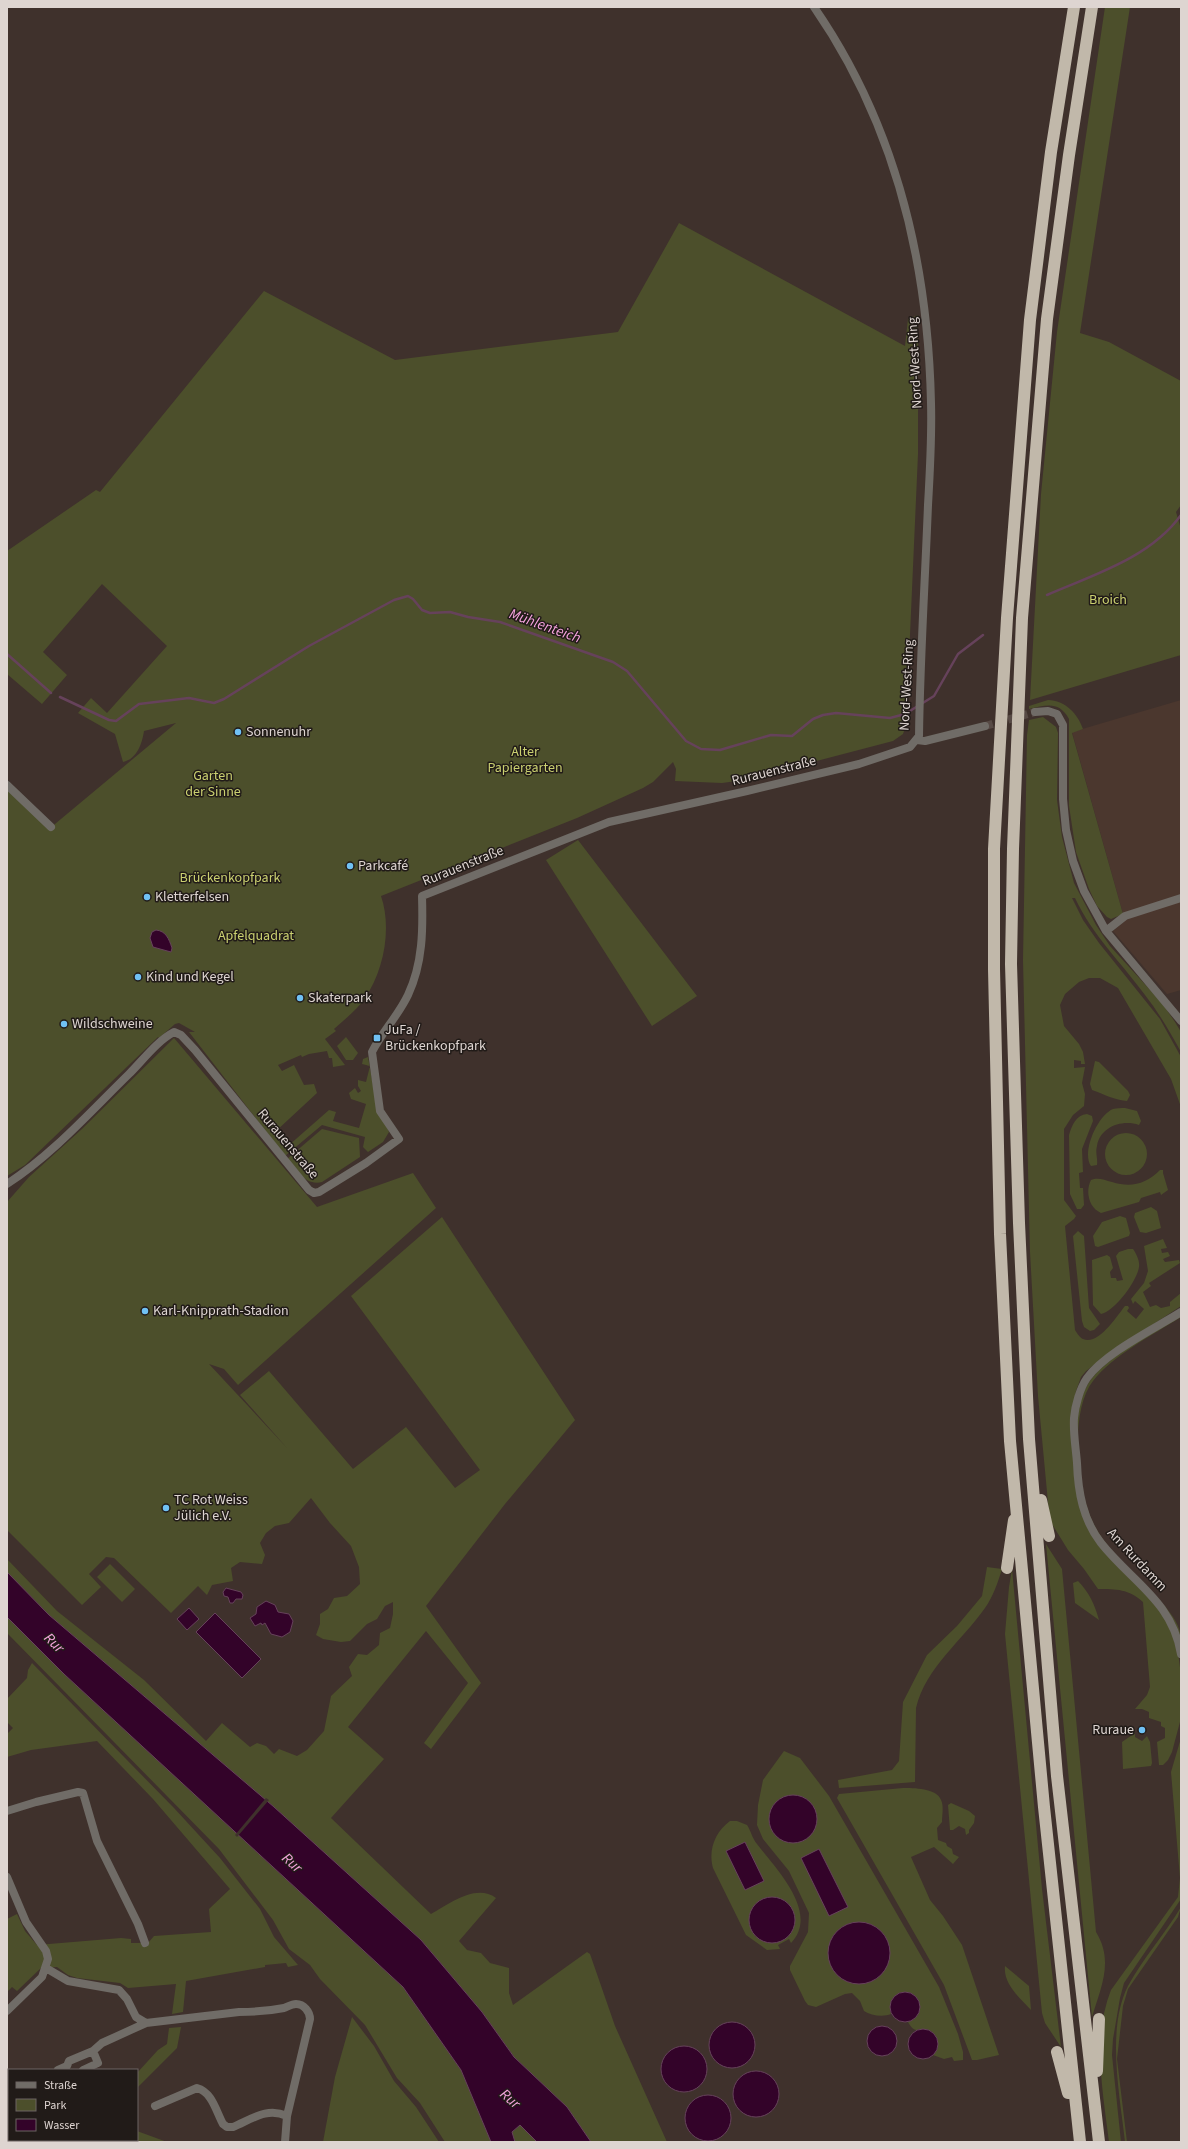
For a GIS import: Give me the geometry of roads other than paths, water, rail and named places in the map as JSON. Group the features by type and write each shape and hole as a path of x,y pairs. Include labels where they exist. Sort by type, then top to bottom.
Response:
{"highway":[{"path":"1074,7 1050,152 1030,320 1008,618 994,849 995,1074 1010,1442 1044,1807 1079,2142"},
{"path":"1092,7 1069,155 1047,319 1022,618 1013,849 1011,964 1018,1208 1029,1439 1057,1776 1099,2142"},
{"path":"1029,1439 1049,1536"},
{"path":"1007,1568 1016,1501"},
{"path":"1095,2115 1099,2019"},
{"path":"1057,2052 1079,2142"}],"street":[{"name":"Nord-West-Ring","path":"814,7 841,50 880,130 906,207 920,269 928,340 931,406 919,736 917,740"},
{"path":"1035,712 1048,711 1057,714 1063,725 1063,799 1066,830 1073,861 1084,891 1106,930 1181,1021"},
{"name":"Rurauenstraße","path":"7,1184 24,1173 75,1128 104,1098 174,1032 181,1035 195,1050 309,1190 314,1193 319,1192 366,1163 399,1139 380,1111 372,1052 408,995 418,966 423,934 422,896 609,822 747,792 859,764 903,749 917,740 925,741 986,726"},
{"path":"7,785 51,827"},
{"path":"1106,930 1125,916 1181,898"},
{"name":"Am Rurdamm","path":"1181,1312 1113,1355 1095,1369 1082,1387 1076,1411 1075,1425 1079,1491 1089,1525 1102,1544 1164,1610 1177,1633 1181,1654"},
{"path":"7,1811 78,1792 83,1793 97,1841 138,1924 145,1943"},
{"path":"7,1877 26,1922 46,1951 48,1959 42,1977 7,2011"},
{"path":"46,1968 68,1981 119,1990 127,1999 136,2018 146,2023"},
{"path":"68,2068 70,2061 93,2051 102,2042 146,2023 285,2008 295,2004 302,2006 308,2010 310,2019 287,2116 285,2142"},
{"path":"85,2069 98,2063 93,2051"},
{"path":"155,2106 197,2088 203,2089 209,2094 222,2124 227,2127 233,2127 269,2112 277,2111 287,2116"}],"water":[{"path":"156,930 167,936 172,948 171,952 153,947 150,938 152,932"},
{"name":"Rur","path":"7,1572 49,1615 274,1807 421,1940 482,2012 514,2057 567,2107 591,2142 537,2142 520,2125 512,2132 515,2142 491,2142 461,2070 403,1987 64,1674 7,1617"},
{"path":"226,1588 241,1592 243,1595 242,1599 236,1599 233,1603 230,1603 228,1597 224,1596 223,1592"},
{"path":"266,1601 275,1605 278,1612 289,1614 293,1621 290,1632 282,1637 271,1634 265,1623 255,1626 250,1618 256,1614 257,1607"},
{"path":"189,1608 199,1619 187,1630 177,1619"},
{"path":"215,1613 261,1659 242,1678 196,1632"},
{"path":"793,1795 802,1797 810,1802 815,1810 817,1819 815,1828 810,1836 802,1841 793,1843 784,1841 776,1836 771,1828 769,1819 771,1810 776,1802 784,1797"},
{"path":"745,1842 764,1881 745,1890 726,1851"},
{"path":"819,1849 848,1907 829,1916 801,1858"},
{"path":"772,1897 785,1901 791,1907 795,1920 791,1933 785,1939 772,1943 759,1939 753,1933 749,1920 753,1907 759,1901"},
{"path":"859,1922 871,1925 881,1931 887,1941 890,1953 887,1965 881,1975 871,1981 859,1984 847,1981 837,1975 831,1965 828,1953 831,1941 837,1931 847,1925"},
{"path":"905,1992 916,1996 920,2007 916,2018 905,2022 894,2018 890,2007 894,1996"},
{"path":"732,2022 745,2026 751,2032 755,2045 751,2058 745,2064 732,2068 719,2064 713,2058 709,2045 713,2032 719,2026"},
{"path":"882,2026 893,2030 897,2041 893,2052 882,2056 871,2052 867,2041 871,2030"},
{"path":"923,2029 934,2033 938,2044 934,2055 923,2059 912,2055 908,2044 912,2033"},
{"path":"684,2046 697,2050 703,2056 707,2069 703,2082 697,2088 684,2092 671,2088 665,2082 661,2069 665,2056 671,2050"},
{"path":"756,2071 769,2075 775,2081 779,2094 775,2107 769,2113 756,2117 743,2113 737,2107 733,2094 737,2081 743,2075"},
{"path":"708,2095 721,2099 727,2105 731,2118 727,2131 721,2137 708,2141 695,2137 689,2131 685,2118 689,2105 695,2099"}],"waterway":[{"path":"1047,595 1120,564 1137,554 1168,530 1181,515"},
{"name":"Mühlenteich","path":"60,697 109,720 116,721 139,704 189,698 214,703 224,699 309,646 394,600 408,596 413,599 422,610 430,613 450,612 468,617 500,622 613,662 627,671 686,741 701,749 720,750 771,735 792,736 813,719 823,715 836,713 890,718 905,714 934,696 958,654 983,635"},
{"name":"Mühlenteich","path":"7,654 51,693"}],"tunnel":[{"path":"985,726 1035,712"}],"place":[{"name":"Sonnenuhr","path":"238,732"},
{"name":"Parkcafé","path":"350,866"},
{"name":"Kletterfelsen","path":"147,897"},
{"name":"Kind und Kegel","path":"138,977"},
{"name":"Skaterpark","path":"300,998"},
{"name":"Wildschweine","path":"64,1024"},
{"name":"JuFa / Brückenkopfpark","path":"377,1038"},
{"name":"Karl-Knipprath-Stadion","path":"145,1311"},
{"name":"TC Rot Weiss Jülich e.V.","path":"166,1508"},
{"name":"Ruraue","path":"1142,1730"}],"park label":[{"name":"Broich","path":"1108,600"},
{"name":"Alter Papiergarten","path":"525,760"},
{"name":"Garten der Sinne","path":"213,784"},
{"name":"Brückenkopfpark","path":"230,878"},
{"name":"Apfelquadrat","path":"256,936"}]}
